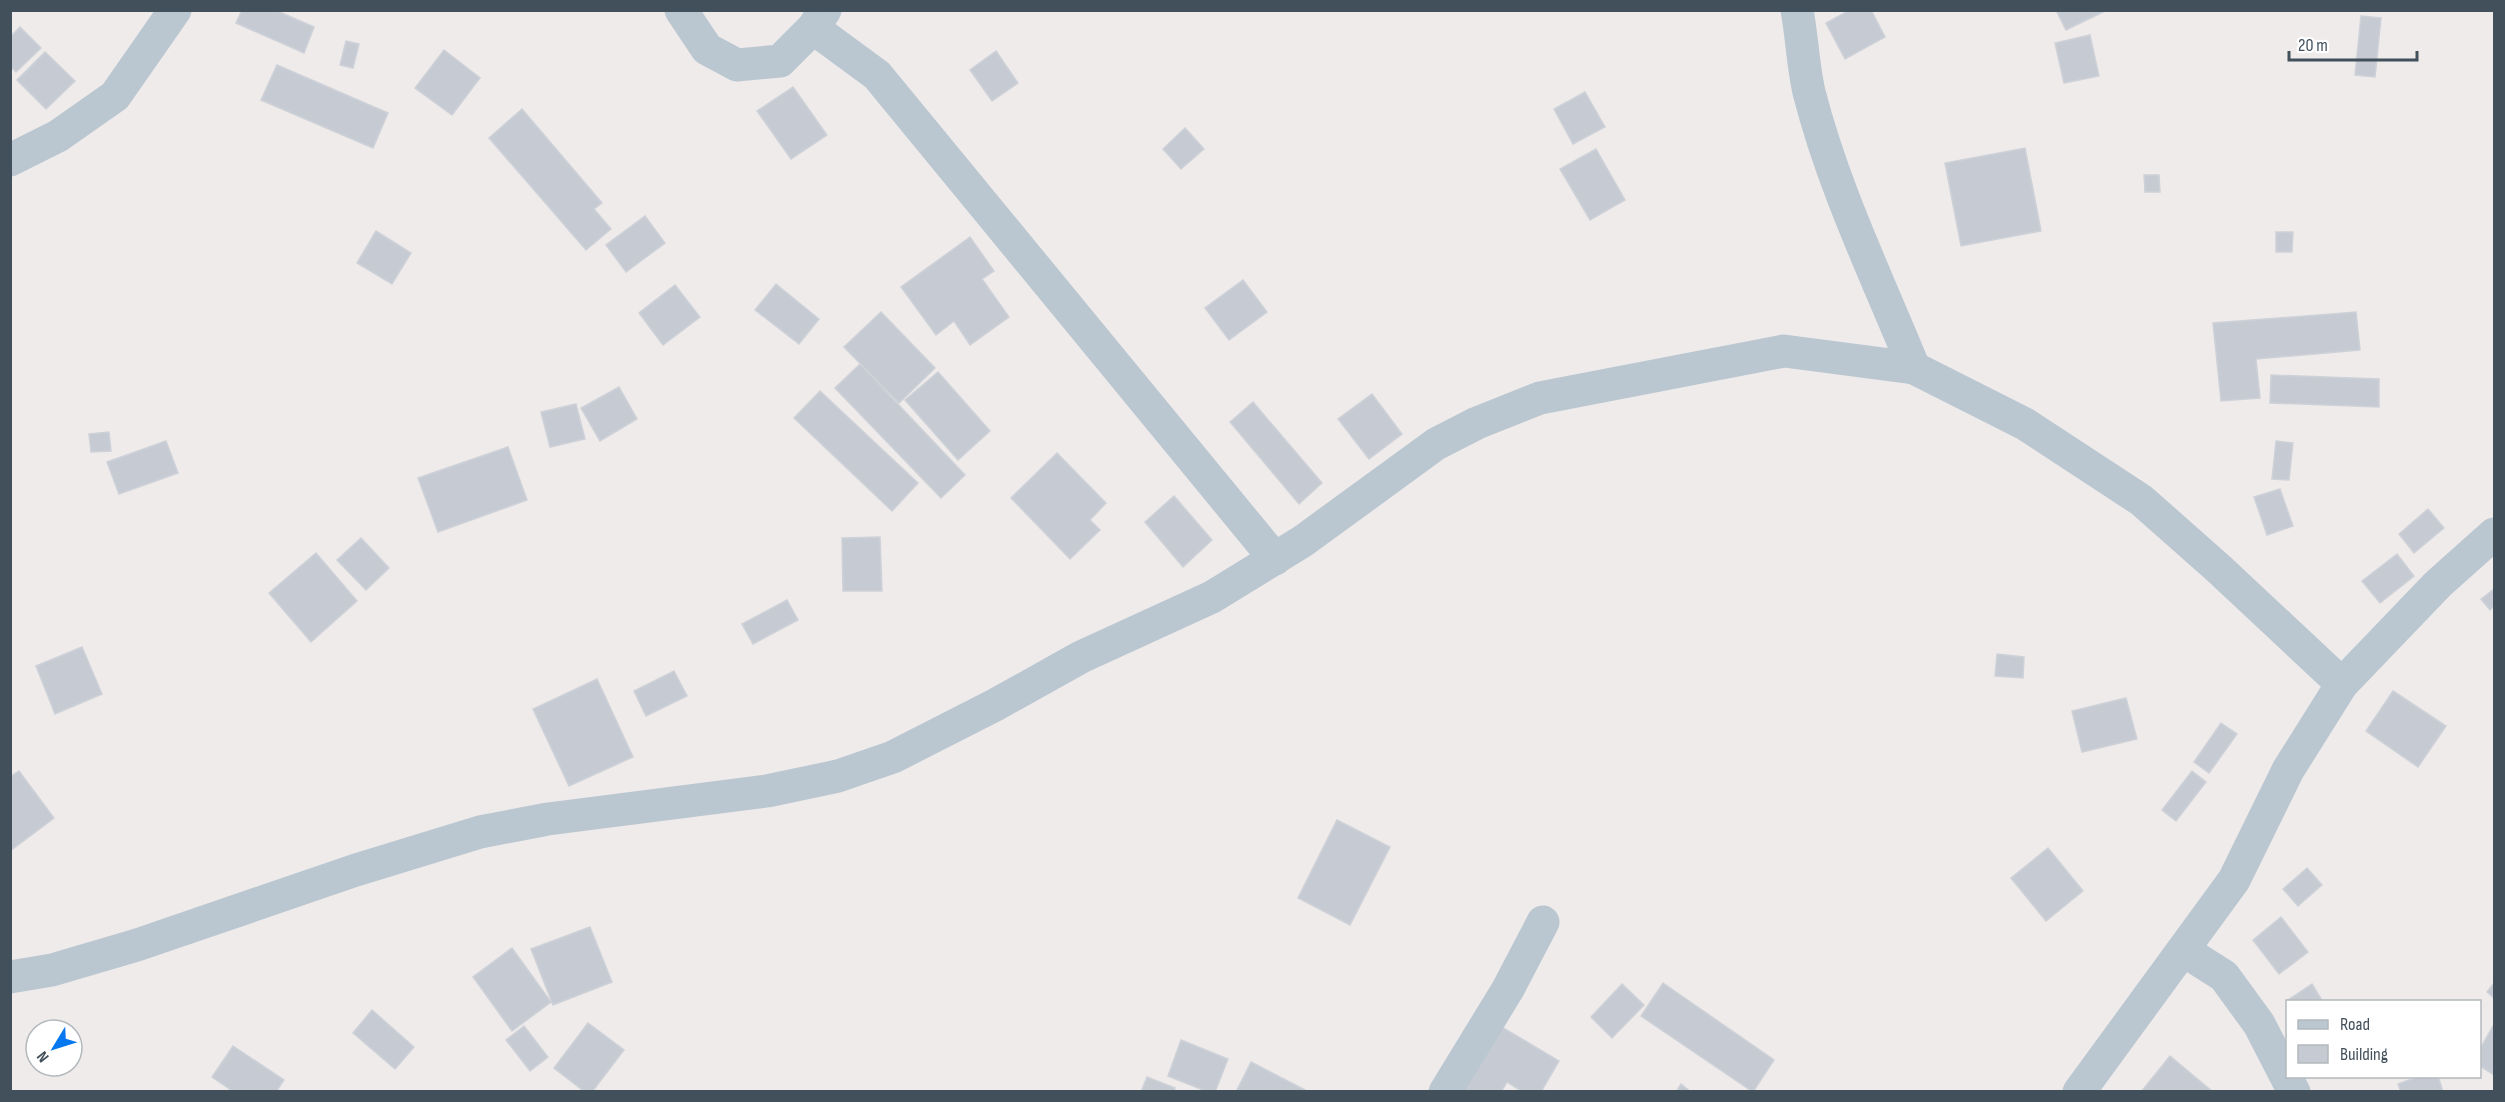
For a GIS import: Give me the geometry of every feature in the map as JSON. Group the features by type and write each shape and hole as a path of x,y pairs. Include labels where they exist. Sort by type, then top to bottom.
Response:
{"street":[{"path":"10,160 58,136 115,96 175,10"},
{"path":"681,10 707,49 737,65 780,61 819,19 877,75 1275,559"},
{"path":"1797,10 1808,89 1821,133 1844,201 1914,368"},
{"path":"10,977 52,970 137,945 356,870 480,832 560,818 767,791 838,776 893,757 995,705 1081,657 1212,597 1275,559 1436,444 1477,423 1540,398 1784,351 1914,368 2025,424 2141,500 2218,568 2342,684"},
{"path":"2079,1092 2234,880 2288,770 2342,684 2438,584 2494,534"},
{"path":"1445,1092 1508,989 1543,922"},
{"path":"2183,950 2224,976 2259,1024 2286,1075"},
{"path":"2288,1078 2295,1092"}],"building":[{"path":"242,10 275,10 314,27 304,53 236,23"},
{"path":"1850,10 1871,10 1885,37 1845,59 1826,23"},
{"path":"2056,10 2107,10 2066,30"},
{"path":"2361,16 2381,18 2375,77 2355,75"},
{"path":"20,27 41,48 16,72 10,66 10,37"},
{"path":"2090,35 2099,76 2064,83 2055,43"},
{"path":"346,41 359,44 353,68 340,65"},
{"path":"444,50 480,78 452,115 415,88"},
{"path":"996,51 1018,83 992,101 970,70"},
{"path":"45,52 75,81 46,109 17,80"},
{"path":"277,65 388,113 373,148 261,100"},
{"path":"793,87 827,135 791,159 757,111"},
{"path":"1585,92 1605,127 1573,144 1554,109"},
{"path":"522,109 602,203 594,209 611,229 586,250 489,138"},
{"path":"1185,128 1204,149 1181,169 1163,149"},
{"path":"2025,148 2041,231 1961,246 1945,163"},
{"path":"1596,149 1625,200 1590,220 1560,169"},
{"path":"2144,175 2159,175 2160,192 2145,192"},
{"path":"645,216 665,243 626,272 606,245"},
{"path":"376,231 411,253 392,284 357,263"},
{"path":"2276,232 2293,232 2292,252 2276,252"},
{"path":"970,237 994,271 982,279 1009,317 970,345 954,321 936,335 901,287"},
{"path":"1243,280 1267,312 1229,340 1205,308"},
{"path":"776,284 819,319 799,344 755,310"},
{"path":"675,285 700,317 663,345 639,313"},
{"path":"881,312 935,368 899,403 844,347"},
{"path":"2356,312 2360,350 2256,359 2260,398 2221,401 2213,323"},
{"path":"860,364 965,475 941,498 835,388"},
{"path":"938,372 990,431 958,460 905,400"},
{"path":"2271,375 2379,379 2379,407 2270,403"},
{"path":"619,387 637,419 600,441 581,408"},
{"path":"820,391 918,483 892,511 794,418"},
{"path":"1372,394 1402,434 1369,459 1338,419"},
{"path":"1253,402 1322,483 1299,504 1230,422"},
{"path":"576,404 585,439 550,447 541,412"},
{"path":"109,432 111,451 91,452 89,434"},
{"path":"166,441 178,473 119,494 107,462"},
{"path":"2276,441 2293,443 2289,480 2272,479"},
{"path":"508,447 527,500 438,532 418,478"},
{"path":"1057,453 1106,503 1090,520 1100,530 1070,559 1011,498"},
{"path":"2280,489 2293,526 2267,535 2254,497"},
{"path":"1174,496 1212,540 1183,567 1145,522"},
{"path":"2428,509 2444,528 2414,553 2399,534"},
{"path":"880,537 882,591 843,591 842,538"},
{"path":"361,538 389,568 366,590 337,560"},
{"path":"316,553 357,601 311,642 269,593"},
{"path":"2397,554 2414,576 2380,603 2362,581"},
{"path":"2494,589 2494,606 2490,610 2481,599"},
{"path":"787,600 798,620 753,644 742,624"},
{"path":"82,647 102,694 55,714 36,666"},
{"path":"1997,654 2024,657 2023,678 1995,676"},
{"path":"674,671 687,696 646,716 634,691"},
{"path":"597,679 633,757 569,786 533,709"},
{"path":"2393,691 2446,726 2418,767 2366,731"},
{"path":"2126,698 2137,739 2082,752 2072,711"},
{"path":"2221,723 2237,734 2209,773 2194,762"},
{"path":"19,771 54,818 10,851 10,777"},
{"path":"2192,771 2206,782 2176,821 2162,810"},
{"path":"1337,820 1390,847 1350,925 1298,898"},
{"path":"2048,848 2083,891 2046,921 2011,878"},
{"path":"2307,868 2322,885 2298,906 2283,889"},
{"path":"2281,917 2308,952 2279,974 2253,940"},
{"path":"590,927 612,982 553,1005 531,949"},
{"path":"512,948 551,1002 512,1031 473,977"},
{"path":"1663,983 1774,1060 1753,1092 1641,1016"},
{"path":"2494,983 2494,998 2487,992"},
{"path":"1622,984 1644,1005 1612,1038 1591,1017"},
{"path":"2312,984 2322,1000 2288,1000"},
{"path":"372,1010 414,1047 395,1069 353,1033"},
{"path":"588,1023 624,1050 592,1092 585,1092 554,1068"},
{"path":"524,1026 548,1057 530,1071 506,1040"},
{"path":"1500,1026 1559,1061 1541,1092 1523,1092 1507,1082 1501,1092 1460,1092"},
{"path":"2493,1026 2494,1075 2481,1067 2481,1047"},
{"path":"1181,1040 1228,1059 1215,1092 1208,1092 1168,1076"},
{"path":"233,1046 284,1080 276,1092 234,1092 212,1077"},
{"path":"2170,1056 2213,1092 2141,1092"},
{"path":"1251,1062 1309,1092 1236,1092"},
{"path":"1147,1077 1175,1088 1174,1092 1141,1092"},
{"path":"2414,1078 2439,1078 2443,1092 2401,1092 2398,1084"},
{"path":"1681,1084 1691,1092 1676,1092"}]}
